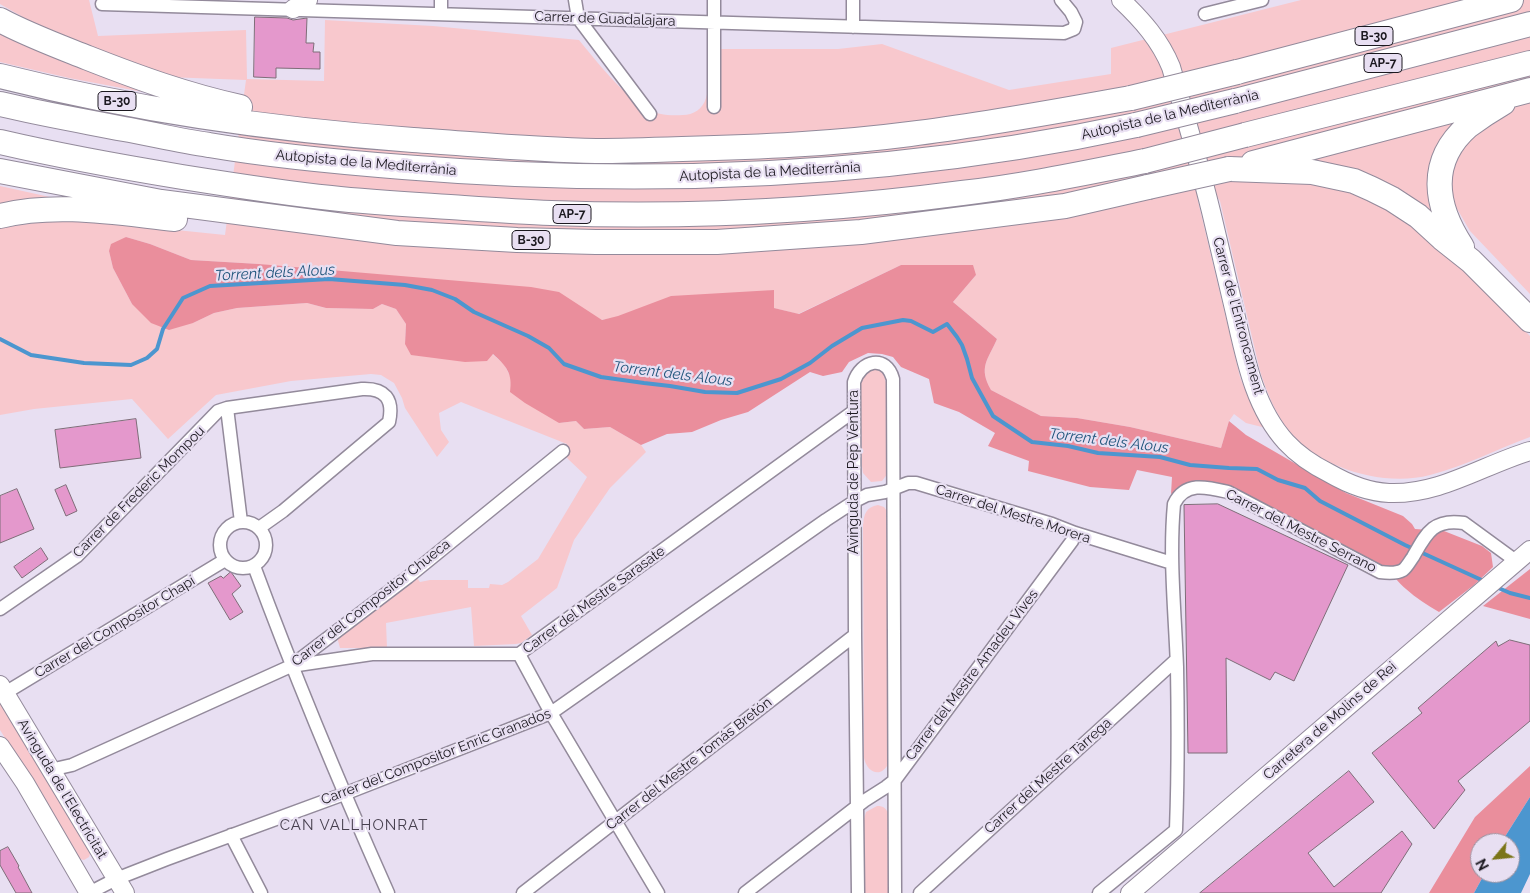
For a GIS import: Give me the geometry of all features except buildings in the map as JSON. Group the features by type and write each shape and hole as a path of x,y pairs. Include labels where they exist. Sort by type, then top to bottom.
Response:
{"highway":[{"name":"B-30","path":"0,76 87,96 202,116 370,137 509,148 597,151 754,147 834,142 910,134 1131,98 1511,0"},
{"path":"0,20 131,75 208,100 272,114 436,142"},
{"name":"Autopista de la Mediterrània","path":"0,104 208,145 307,159 473,173 586,177 754,175 862,168 946,158 1072,139 1235,101 1530,24"},
{"name":"AP-7","path":"0,142 43,152 236,186 394,204 550,213 628,215 767,211 914,199 1048,180 1145,160 1530,62"},
{"name":"B-30","path":"0,171 161,202 397,233 516,240 717,242 861,232 1065,206 1229,169 1257,166 1526,91"},
{"name":"B-30","path":"1471,261 1450,230 1440,202 1439,179 1443,163 1451,146 1467,127 1526,91"},
{"name":"B-30","path":"1257,166 1312,172 1354,181 1392,199 1418,216 1471,261 1530,320"},
{"path":"0,216 19,211 75,210 110,212 258,229 332,234 397,233"}],"street":[{"path":"441,0 441,14"},
{"path":"575,0 578,18 650,114"},
{"path":"714,0 714,107"},
{"path":"853,0 854,27"},
{"name":"Carrer de Guadalajara","path":"102,4 298,3 441,14 1064,33 1074,30 1076,22 1071,12 1061,0"},
{"name":"Carrer de l'Entroncament","path":"1121,0 1147,26 1166,54 1171,67 1212,215 1250,371 1261,402 1275,428 1286,442 1314,465 1349,484 1368,490 1389,493 1400,493 1446,484 1494,464 1530,452"},
{"path":"1205,14 1262,0"},
{"name":"Avinguda de Pep Ventura","path":"858,893 854,382 857,373 863,366 880,363 887,367 893,379 895,893"},
{"path":"241,522 227,408 362,389 373,388 383,393 390,402 389,422 260,528"},
{"name":"Carrer de Frederic Mompou","path":"5,606 77,556 218,411 227,408"},
{"name":"Carrer del Mestre Sarasate","path":"291,666 372,654 519,654 854,411"},
{"name":"Carrer del Compositor Chueca","path":"50,770 72,765 291,666 408,577 563,450"},
{"name":"Carrer del Mestre Morera","path":"854,500 867,495 885,492 908,483 916,483 1172,563"},
{"name":"Carrer del Mestre Serrano","path":"1099,893 1176,830 1178,762 1172,563 1174,504 1178,495 1183,491 1202,487 1228,492 1380,572 1393,573 1403,570 1409,564 1427,533 1440,525 1456,522 1464,523 1516,561"},
{"name":"Carrer del Compositor Enric Granados","path":"89,893 121,886 166,859 344,794 552,713 854,500"},
{"path":"241,522 253,524 260,528 265,536 266,544 262,560 254,566 246,568 230,565 221,553 219,545 226,528 241,522"},
{"name":"Carrer del Mestre Amadeu Vives","path":"746,893 868,798 895,780 1072,541 1075,533"},
{"name":"Carretera de Molins de Rei","path":"1130,893 1502,572 1530,550"},
{"name":"Carrer del Compositor Chapí","path":"2,689 225,560"},
{"path":"254,566 291,666 344,794 388,893"},
{"name":"Carrer del Mestre Tomás Bretón","path":"524,893 855,635"},
{"path":"519,654 658,893"},
{"name":"Carrer del Mestre Tàrrega","path":"920,893 1176,660"},
{"name":"Avinguda de l'Electricitat","path":"2,689 121,886"},
{"path":"0,746 89,893"},
{"path":"231,835 261,893"}],"shaded area":[{"path":"0,0 89,0 98,36 246,30 247,79 324,81 325,20 433,26 579,40 610,77 637,102 654,112 687,115 694,113 705,102 709,80 708,49 838,49 882,44 1009,90 1111,74 1111,48 1301,0 1530,0 1530,294 1470,231 1456,207 1418,226 1530,336 1530,437 1456,467 1430,475 1393,479 1354,472 1318,456 1303,445 1280,418 1260,371 1220,201 1214,192 1197,197 1240,377 1248,397 1266,428 1246,423 1234,414 1229,421 1221,448 1130,427 1077,418 1041,416 991,390 985,375 985,369 997,339 953,302 976,275 901,265 798,314 774,308 774,290 601,320 583,309 259,264 191,260 126,237 109,251 113,268 132,304 193,323 214,313 237,308 307,303 326,308 373,309 382,304 396,309 406,324 405,344 492,354 504,364 512,380 559,423 576,421 584,429 610,427 641,445 646,452 610,488 574,540 557,588 521,616 532,635 521,643 474,646 471,607 386,623 387,648 340,648 337,637 417,578 420,582 430,580 468,580 468,588 489,588 490,584 502,585 508,582 538,559 587,477 568,459 563,451 567,444 461,402 439,413 441,430 449,442 437,457 405,408 394,383 381,375 371,374 291,381 216,395 168,439 132,399 34,409 0,415 0,228 47,221 108,223 225,235 246,80 167,77 60,38 0,4"},
{"path":"0,30 67,63 143,92 0,62"},
{"path":"0,186 77,203 0,208"},
{"path":"126,237 191,260 531,287 559,292 602,320 671,296 774,290 774,308 799,314 901,265 973,265 976,275 953,302 997,339 985,369 987,382 991,390 1041,416 1077,418 1130,427 1221,448 1229,421 1246,435 1346,493 1403,516 1415,529 1444,531 1482,546 1491,553 1493,567 1474,585 1439,612 1402,586 1385,569 1234,491 1185,486 1171,494 1172,477 1137,470 1129,490 1090,487 1028,471 1029,461 988,446 995,433 959,412 934,403 929,379 901,367 893,357 882,354 868,353 849,362 842,372 823,376 810,372 748,412 721,420 692,432 667,434 641,445 610,427 584,429 576,421 559,423 525,403 510,392 511,385 508,370 493,354 487,361 465,362 411,355 405,344 406,324 396,309 382,304 373,309 326,308 307,303 237,308 214,313 193,323 169,330 151,323 132,304 113,268 109,251 111,244"},
{"path":"872,369 881,372 886,381 889,437 888,473 882,481 871,482 863,473 862,466 860,380 866,372"},
{"path":"878,505 884,507 887,511 889,762 883,771 875,772 868,767 864,758 863,525 866,512 871,507"},
{"path":"1530,569 1530,619 1483,606"},
{"path":"0,698 91,851 89,857 84,860 80,859 73,851 0,730"},
{"path":"1530,766 1530,797 1507,833 1470,833 1470,883 1480,883 1474,893 1429,893 1475,817"},
{"path":"877,806 884,808 889,815 890,893 864,893 864,819 866,812"}],"water":[{"path":"1530,797 1530,874 1521,893 1474,893 1480,883 1520,883 1520,833 1507,833"}],"waterway":[{"name":"Torrent dels Alous","path":"0,339 31,355 84,363 131,365 147,358 157,349 163,329 183,298 210,286 329,279 405,285 432,290 455,299 474,312 528,336 549,348 564,364 601,377 705,392 737,393 781,379 810,363 832,346 862,328 903,320 911,321 933,332 947,324 962,345 972,378 993,416 1032,442 1068,446 1098,453 1160,457 1190,465 1257,469 1278,480 1305,488 1320,501 1405,545 1486,582"},
{"name":"Torrent dels Alous","path":"1494,586 1510,593 1530,598"}],"district":[{"name":"CAN VALLHONRAT","path":"354,825"}]}
